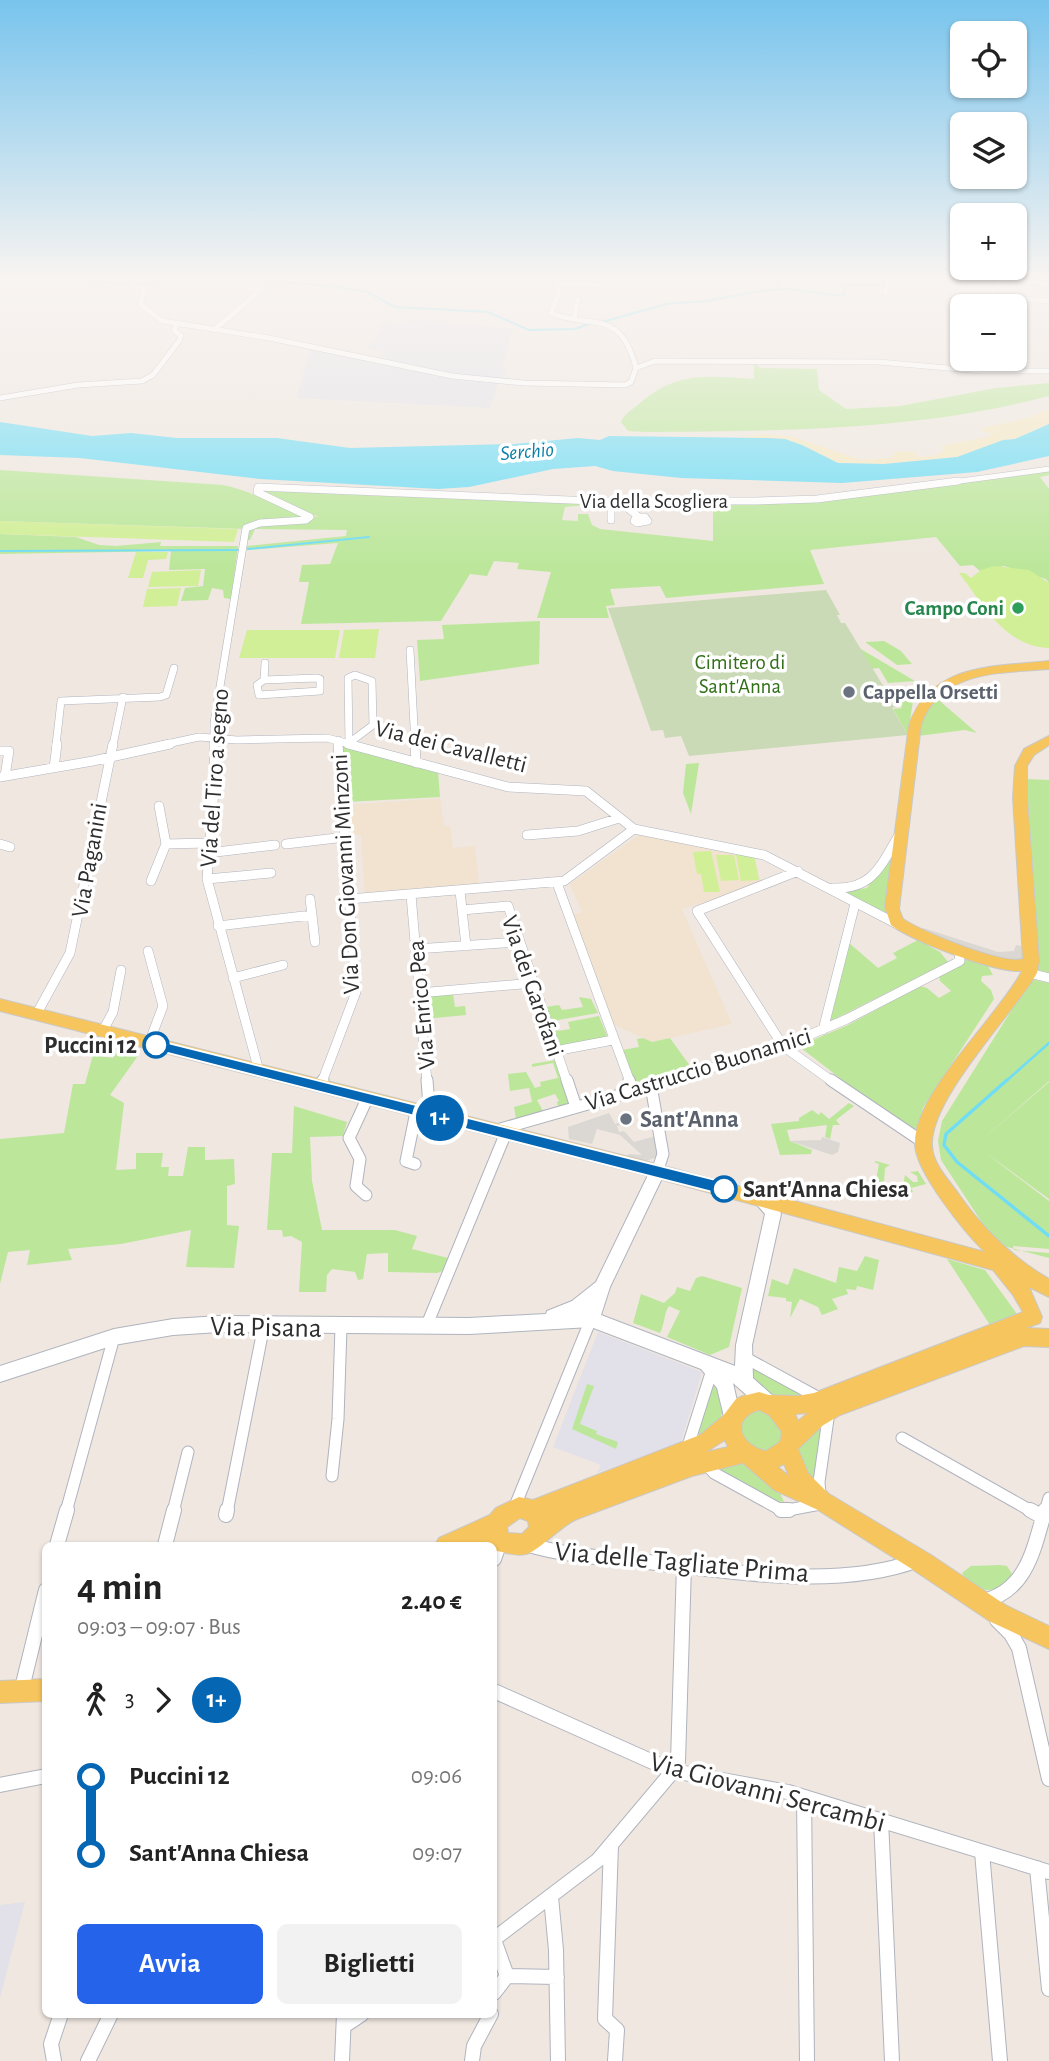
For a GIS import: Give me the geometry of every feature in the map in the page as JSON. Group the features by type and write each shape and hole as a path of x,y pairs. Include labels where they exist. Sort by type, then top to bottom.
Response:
{"main road":[{"path":"900,925 893,917 891,909 916,718 927,699 944,685 970,676 1049,665"},
{"path":"1049,740 1027,755 1020,773 1030,967 950,1082 931,1116 923,1142 936,1174 977,1233 988,1255 1014,1281 1049,1338"},
{"name":"Via dei Cavalletti","path":"900,925 994,962"},
{"path":"994,962 1030,967"},
{"path":"994,962 1015,977 1014,993"},
{"path":"0,1005 758,1198 996,1264"},
{"name":"Via Pisana","path":"0,1374 114,1337 173,1327 426,1327 592,1319 602,1287 657,1172"},
{"path":"744,1379 742,1356 773,1214 771,1208 758,1198"},
{"path":"773,1214 782,1209 814,1214"},
{"path":"942,1247 971,1249 975,1245 977,1233"},
{"path":"977,1233 1014,1268 1049,1291 1036,1298 1032,1312 825,1405 773,1459 695,1456 524,1509 497,1541 510,1545 533,1538 557,1517 695,1456 732,1421 736,1410 745,1404 825,1405 1024,1336 1049,1338"},
{"name":"Via Pisana","path":"539,1320 578,1306 602,1287"},
{"path":"592,1319 708,1366 727,1387 734,1441 781,1483 824,1502"},
{"path":"708,1366 717,1365 744,1379 780,1410 789,1421 790,1444 801,1480 824,1502 918,1560 979,1602 1049,1638"},
{"path":"524,1509 539,1517 533,1538"},
{"path":"11,1692 42,1690"}],"street":[{"path":"0,398 71,386 142,381 154,372"},
{"path":"435,372 490,381 614,387 631,382 635,372"},
{"name":"Via della Scogliera","path":"258,486 596,501 619,505 817,499 1049,469"},
{"name":"Via del Tiro a segno","path":"258,486 257,492 310,517 306,520 255,524 246,528 214,723 215,779 207,879 259,1071"},
{"path":"619,505 666,504"},
{"path":"619,505 639,517"},
{"path":"611,520 619,505"},
{"path":"410,650 416,763"},
{"path":"264,680 265,663"},
{"path":"54,768 61,702 160,697 166,695 174,668"},
{"path":"355,675 372,681 373,725 368,730 357,733 349,743 348,678 355,675"},
{"path":"316,678 320,679 322,686 320,691 259,695 257,685 264,680 316,678"},
{"name":"Via Paganini","path":"36,1014 70,953 123,697"},
{"name":"Via dei Cavalletti","path":"3,776 109,758 200,737 237,740 327,738 508,787 586,792 597,797 616,819 634,829 680,840 750,850 798,871 821,886 900,925"},
{"name":"Via Don Giovanni Minzoni","path":"320,1086 356,992 338,740"},
{"path":"0,751 9,751 3,776"},
{"path":"150,881 166,844 159,806"},
{"path":"527,835 578,831 616,819"},
{"path":"349,899 558,883 576,874 634,829"},
{"path":"821,886 848,890 863,886 873,877 900,835"},
{"path":"286,844 345,837"},
{"path":"166,844 208,847 275,845"},
{"path":"798,871 696,911 782,1046 923,1142"},
{"path":"207,879 271,873"},
{"path":"558,883 633,1090"},
{"path":"460,891 466,946"},
{"name":"Via Enrico Pea","path":"411,895 429,1106 421,1113 406,1161 415,1164"},
{"path":"310,899 315,942"},
{"path":"823,1030 855,904"},
{"name":"Via dei Garofani","path":"462,910 508,906 576,1107"},
{"path":"218,926 312,915"},
{"path":"416,949 519,942"},
{"name":"Via Castruccio Buonamici","path":"498,1133 782,1046 823,1030 960,961 959,953 954,947"},
{"path":"148,951 163,1006 149,1043"},
{"path":"233,978 283,965"},
{"path":"1030,967 1049,978"},
{"path":"102,1032 113,1012 121,970"},
{"path":"419,993 533,983"},
{"path":"555,1051 613,1040"},
{"path":"651,1086 663,1154 657,1172"},
{"path":"366,1195 356,1186 360,1159 349,1138 367,1099"},
{"path":"426,1327 498,1133"},
{"path":"524,1509 592,1319"},
{"path":"226,1515 264,1325"},
{"path":"332,1476 338,1419 341,1327"},
{"path":"58,1542 114,1337"},
{"path":"708,1366 695,1456 714,1473 783,1511 824,1502 818,1486 825,1405 742,1356"},
{"path":"902,1438 1042,1517"},
{"path":"166,1542 188,1452"},
{"path":"1049,1498 1023,1571 1012,1589 979,1602 1011,1634 1019,1648 1049,1779"},
{"name":"Via delle Tagliate Prima","path":"533,1538 545,1550 754,1573 879,1574 907,1568 918,1560"},
{"path":"497,1938 598,1860 673,1771 678,1761 684,1566"},
{"path":"11,1692 42,1602"},
{"name":"Via Giovanni Sercambi","path":"497,1692 673,1771 804,1797 1043,1870"},
{"path":"0,1785 42,1777"},
{"path":"804,1797 807,2061"},
{"path":"881,1820 892,2061"},
{"path":"611,1845 605,2019 617,2030 615,2061"},
{"path":"982,1852 1000,2061"},
{"path":"1043,1870 1049,1989"},
{"path":"551,1897 557,1977 558,2061"},
{"path":"497,1948 507,1976"},
{"path":"497,1989 507,1976 549,1974 557,1977"},
{"path":"54,2061 50,2045 60,2018"},
{"path":"88,2061 109,2018"},
{"path":"472,2061 474,2043 490,2018"},
{"path":"342,2061 344,2020"}],"shaded area":[{"path":"304,372 505,372 490,408 297,398"},
{"path":"440,798 444,826 450,826 453,848 475,846 479,885 365,895 361,835 350,835 346,805"},
{"path":"640,834 754,854 760,880 773,882 682,909 732,1024 652,1042 614,1025 571,915 582,912 570,884"},
{"path":"923,928 998,952 1014,951 1016,945 1026,947 1025,961 1013,964 920,932"},
{"path":"609,1113 615,1124 622,1121 624,1124 617,1126 619,1132 624,1131 634,1142 656,1136 657,1157 646,1161 627,1158 628,1154 642,1155 620,1135 597,1129 592,1144 569,1139 568,1127"},
{"path":"822,1137 840,1143 838,1152 832,1155 790,1141 821,1140"},
{"path":"598,1332 702,1372 681,1442 597,1473 601,1465 553,1447"},
{"path":"25,1902 0,1998 0,1905"}],"green space":[{"path":"754,372 817,372 819,390 846,409 900,406 996,388 1049,383 1049,396 950,416 849,427 647,432 628,431 621,422 624,416 667,385 707,377 754,379"},
{"path":"0,470 223,485 294,512 319,517 260,492 267,488 332,494 595,504 565,507 562,520 578,521 578,514 588,514 592,525 600,529 713,541 713,511 722,505 802,503 1049,471 1049,475 1040,477 1049,489 1049,583 1046,579 1004,566 980,571 973,565 960,566 936,537 810,550 824,584 666,598 660,586 610,589 615,605 606,606 609,618 537,618 551,572 517,569 519,563 494,561 487,576 470,574 441,621 301,624 309,582 299,582 302,565 330,564 338,543 247,550 247,546 346,536 347,530 255,529 250,540 246,540 247,529 0,521"},
{"path":"0,521 238,529 234,542 0,534"},
{"path":"0,534 76,537 99,545 116,546 161,542 160,546 238,546 231,599 224,598 223,590 212,588 208,600 181,601 185,588 203,586 205,569 169,570 171,551 0,554"},
{"path":"136,552 168,552 166,559 148,560 143,578 128,578"},
{"name":"Campo Coni","path":"994,566 1029,570 1049,583 1049,648 1033,646 1007,632 996,622 959,573 965,573 971,578 981,570"},
{"path":"201,570 198,586 148,587 152,572"},
{"path":"181,588 177,606 143,607 147,589"},
{"name":"Cimitero di Sant'Anna","path":"826,590 840,615 837,615 841,623 845,623 896,707 892,708 908,735 689,756 681,736 665,738 663,730 651,731 608,608"},
{"path":"540,621 539,664 420,681 417,640 444,639 442,625"},
{"path":"379,629 375,658 339,658 344,630"},
{"path":"247,630 340,630 335,658 239,658"},
{"path":"884,641 901,651 912,664 897,665 865,642"},
{"path":"859,648 915,681 888,683 879,668 871,669"},
{"path":"915,687 908,735 893,709 902,708 893,692"},
{"path":"935,697 977,733 965,730 918,736 920,723"},
{"path":"342,743 438,772 440,797 346,802"},
{"path":"699,763 691,814 683,793 686,764"},
{"path":"1026,779 1049,780 1049,973 1034,969 1036,913"},
{"path":"893,848 889,917 838,892 867,888"},
{"path":"711,851 720,892 704,892 701,874 697,874 693,852"},
{"path":"716,855 734,855 739,880 721,881"},
{"path":"736,855 754,855 759,880 741,881"},
{"path":"918,940 940,952 948,962 831,1021 829,1017 848,942 878,968 897,958 893,953"},
{"path":"965,958 988,966 993,975 982,976 981,981 991,990 994,999 923,1108 918,1127 914,1130 906,1129 801,1048 801,1045 848,1025 920,986 939,998 951,991 940,981 939,975"},
{"path":"1031,979 1049,983 1049,1081 976,1145 1049,1082 1049,1199 986,1153 1049,1201 1049,1249 1013,1246 1014,1249 996,1244 941,1160 938,1141 942,1121"},
{"path":"453,993 455,1007 465,1006 466,1015 425,1019 423,997"},
{"path":"579,997 591,999 598,1013 558,1020 555,1023 558,1031 570,1029 568,1022 599,1016 608,1038 559,1047 545,1007 559,1005 562,1010 583,1007"},
{"path":"643,1038 652,1042 670,1038 693,1070 636,1083 622,1050 639,1047 637,1039"},
{"path":"120,1046 140,1053 110,1095 124,1103 116,1170 136,1169 136,1153 163,1153 161,1167 169,1167 168,1176 183,1176 188,1147 205,1147 205,1160 234,1159 235,1184 227,1186 227,1225 239,1226 234,1268 186,1267 191,1230 121,1244 68,1249 72,1260 27,1265 30,1250 8,1252 0,1284 0,1139 64,1133 73,1084 85,1084 93,1055 113,1058"},
{"path":"556,1060 570,1103 558,1106 559,1101 555,1094 537,1100 543,1111 516,1119 514,1107 532,1102 529,1088 510,1091 508,1074 526,1072 535,1088 541,1086 540,1082 558,1078 553,1063 532,1067 532,1064"},
{"path":"849,1103 854,1106 836,1120 840,1125 833,1125 830,1139 825,1137 827,1125 787,1130 790,1141 812,1150 811,1154 780,1155 771,1124 799,1121 799,1118 812,1110 819,1115 821,1112 829,1119"},
{"path":"294,1106 347,1122 343,1136 310,1137 312,1181 322,1230 395,1230 417,1236 412,1249 448,1258 443,1271 388,1272 388,1253 367,1254 363,1279 358,1280 355,1272 332,1269 327,1275 326,1292 299,1292 302,1242 291,1236 283,1237 282,1230 267,1230 272,1153 292,1153"},
{"path":"874,1162 890,1165 885,1168 884,1182 903,1186 905,1175 913,1182 918,1182 917,1176 910,1172 918,1171 926,1184 911,1188 911,1193 901,1187 899,1195 902,1198 874,1191 879,1164"},
{"path":"1021,1251 1049,1253 1049,1258"},
{"path":"865,1256 879,1260 873,1290 857,1286 856,1290 846,1289 848,1294 832,1299 838,1309 822,1315 818,1307 800,1299 790,1318 792,1302 786,1301 786,1298 768,1296 772,1279 788,1285 794,1268 836,1283 839,1267 857,1271"},
{"path":"947,1259 985,1270 1017,1314 990,1325"},
{"path":"702,1276 742,1288 729,1347 710,1355 667,1337 680,1311 669,1306 660,1333 633,1323 641,1294 664,1303 675,1293 677,1287 690,1291 696,1278"},
{"path":"750,1366 805,1396 782,1401 754,1387"},
{"path":"715,1379 723,1406 722,1412 716,1424 701,1438 698,1432"},
{"path":"587,1384 594,1386 580,1424 597,1431 596,1434 618,1442 616,1449 572,1429"},
{"path":"758,1409 779,1418 784,1439 769,1454 743,1443 740,1420"},
{"path":"823,1425 814,1486 797,1452 800,1439"},
{"path":"740,1463 766,1478 777,1489 784,1502 776,1501 720,1469"},
{"path":"971,1566 1007,1566 1012,1574 1001,1586 994,1589 973,1586 962,1573"}],"sand":[{"path":"1049,409 1049,424 1015,439 1003,440 957,457 884,464 838,463 802,445 766,438 738,438 764,434 794,437 861,460 891,458 896,451 917,452 915,457 932,456 944,451 941,447 946,445 987,437 992,433 983,432 981,428 1024,419"}],"water":[{"name":"Serchio","path":"0,422 92,436 131,433 177,438 277,438 350,448 514,444 578,438 600,440 609,436 767,438 785,439 838,463 884,464 957,457 1003,440 1015,439 1049,424 1049,456 977,472 842,483 681,478 613,471 595,466 553,469 469,487 438,489 260,479 80,458 0,455"}],"waterway":[{"path":"248,549 369,537"},
{"path":"0,551 239,550"},
{"path":"1005,1082 1049,1043"},
{"path":"1007,1080 946,1134 944,1145 957,1162 1049,1236"}],"bus line":[{"name":"1+","path":"156,1045 724,1189"}],"place":[{"name":"Campo Coni","path":"1018,608"},
{"name":"Cappella Orsetti","path":"849,692"},
{"name":"Puccini 12","path":"156,1045"},
{"name":"Sant'Anna","path":"626,1119"},
{"name":"Sant'Anna Chiesa","path":"724,1189"}]}
